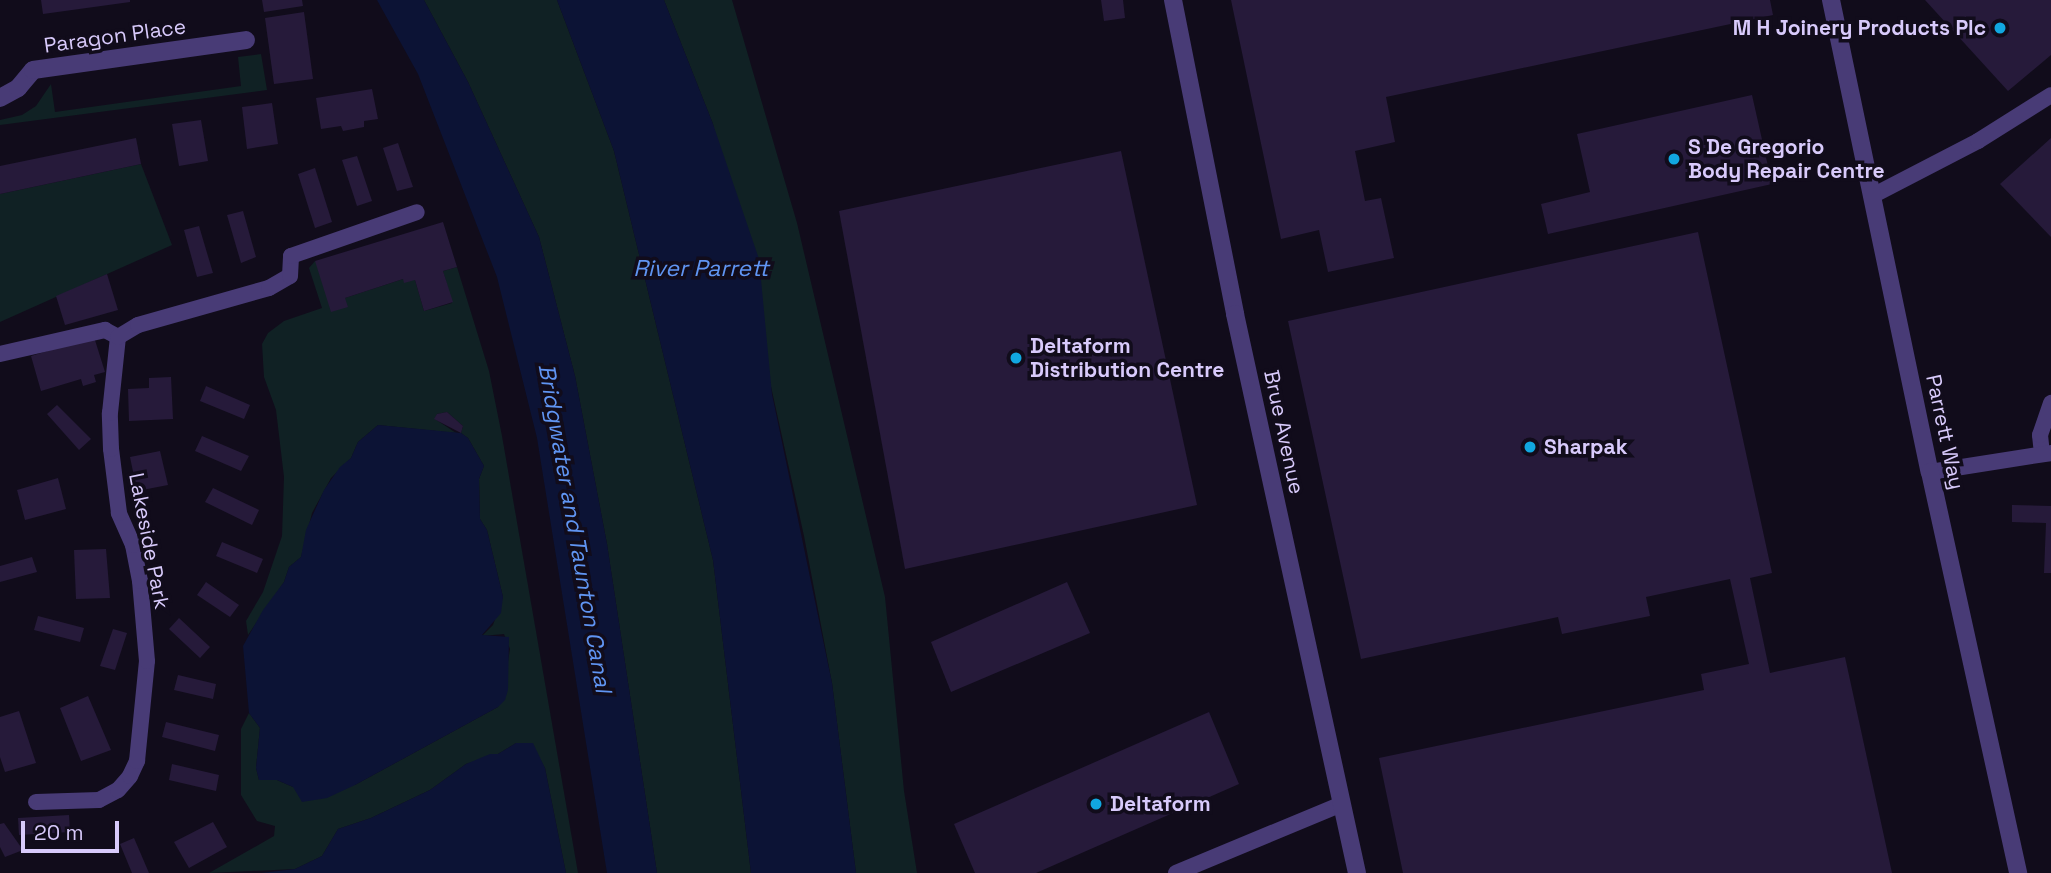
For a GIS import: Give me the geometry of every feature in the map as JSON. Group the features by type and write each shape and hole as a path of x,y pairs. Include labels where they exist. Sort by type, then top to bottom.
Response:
{"street":[{"name":"Brue Avenue","path":"1173,0 1238,328 1357,873"},
{"name":"Parrett Way","path":"1831,0 2018,873"},
{"name":"Paragon Place","path":"0,98 18,88 33,70 246,40"}],"lane":[{"path":"1872,197 1978,141 2051,95"},
{"path":"0,354 105,330 118,337 138,325 269,288 290,276 291,256 417,212"},
{"name":"Lakeside Park","path":"36,802 99,800 118,790 130,776 137,761 147,661 140,581 133,545 119,513 111,449 110,413 118,337"},
{"path":"1930,472 2046,453 2040,435 2051,403"},
{"path":"1176,873 1342,804"}],"shaded area":[{"path":"424,0 557,0 614,151 713,560 751,873 657,873 607,544 575,376 539,237 468,82"},
{"path":"664,0 732,0 797,223 885,597 904,791 917,873 856,873 832,683 804,536 713,124"},
{"path":"261,54 267,90 0,125 0,120 22,115 36,106 51,84 55,112 241,86 238,57"},
{"path":"141,164 172,245 0,322 0,194"},
{"path":"315,261 345,298 403,279 415,280 424,311 452,303 443,271 457,267 489,371 502,436 578,873 566,873 545,768 536,753 516,743 498,754 466,764 430,790 371,818 338,829 322,856 295,869 209,873 274,836 275,826 257,821 241,795 241,729 249,713 260,728 256,768 259,780 277,780 293,787 355,785 498,707 508,661 510,649 504,634 482,636 493,625 503,597 487,530 480,519 479,479 484,466 468,438 461,433 463,426 447,412 437,414 435,419 456,433 378,425 358,442 351,458 331,478 312,513 301,557 289,567 284,582 248,635 246,621 263,592 282,536 284,477 276,410 264,377 262,344 268,333 284,321 322,308 309,268"}],"water":[{"name":"Bridgwater and Taunton Canal","path":"377,0 424,0 468,82 539,237 575,376 607,544 657,873 607,873 537,438 497,277 418,74"},
{"name":"River Parrett","path":"557,0 664,0 713,124 759,259 772,394 832,683 856,873 751,873 713,560 614,151"},
{"path":"378,425 461,433 468,438 484,466 479,479 480,519 487,530 503,597 501,613 482,635 509,637 508,690 505,700 498,707 355,785 327,798 302,802 293,787 277,780 259,780 256,768 260,728 249,713 243,646 263,610 284,582 289,567 301,557 306,530 324,490 340,467 351,458 358,442"},
{"path":"516,743 533,743 545,768 566,873 261,873 295,869 322,856 338,829 371,818 430,790 466,764 490,754 498,754"}],"building":[{"path":"41,0 130,0 130,2 43,14"},
{"path":"262,0 302,0 303,6 264,12"},
{"path":"1101,0 1123,0 1125,18 1104,21"},
{"path":"1231,0 1770,0 1773,15 1386,97 1395,142 1355,151 1365,201 1381,198 1394,258 1328,272 1319,230 1281,239"},
{"name":"M H Joinery Products Plc","path":"1925,0 2051,0 2051,55 2008,91"},
{"path":"304,12 313,79 274,84 265,18"},
{"path":"372,89 378,119 364,121 364,127 343,131 341,126 321,129 316,98"},
{"name":"S De Gregorio Body Repair Centre","path":"1752,95 1772,184 1548,234 1541,204 1590,192 1577,134"},
{"path":"272,103 278,144 247,149 242,107"},
{"path":"201,120 208,161 179,166 172,124"},
{"path":"136,138 141,164 0,194 0,166"},
{"path":"2051,138 2051,237 2000,184"},
{"path":"398,143 413,187 397,191 383,148"},
{"name":"Deltaform Distribution Centre","path":"1121,151 1197,505 905,569 839,211"},
{"path":"357,156 372,201 357,206 342,160"},
{"path":"315,168 332,222 315,228 298,174"},
{"path":"243,211 256,257 241,263 227,215"},
{"path":"443,222 457,267 443,271 453,302 424,311 415,280 404,283 403,279 345,298 348,307 331,312 315,261"},
{"path":"199,226 213,273 197,277 184,230"},
{"name":"Sharpak","path":"1698,232 1772,573 1750,578 1770,673 1845,657 1892,873 1403,873 1379,758 1704,690 1701,674 1749,664 1730,579 1646,597 1650,616 1562,634 1558,617 1361,659 1288,321"},
{"path":"107,274 118,310 65,325 56,296"},
{"path":"94,337 105,372 94,375 96,382 83,386 81,379 41,391 31,356"},
{"path":"171,377 173,419 129,421 128,389 149,388 149,378"},
{"path":"206,386 250,405 244,419 200,401"},
{"path":"57,405 91,439 79,450 47,414"},
{"path":"447,412 463,426 461,433 434,419 437,414"},
{"path":"202,436 249,456 241,471 195,451"},
{"path":"160,451 168,485 137,491 130,457"},
{"path":"58,478 66,509 25,520 17,490"},
{"path":"213,488 259,510 252,525 205,502"},
{"path":"2012,505 2051,506 2051,573 2044,573 2046,523 2012,522"},
{"path":"222,542 263,559 257,573 216,556"},
{"path":"106,549 110,598 76,599 74,550"},
{"path":"32,557 37,572 0,582 0,566"},
{"path":"206,582 239,605 230,617 197,595"},
{"path":"1067,582 1090,633 951,692 931,642"},
{"path":"38,616 84,628 80,642 34,630"},
{"path":"179,618 210,647 200,658 169,629"},
{"path":"113,629 127,633 115,670 100,666"},
{"path":"178,675 216,684 213,699 174,690"},
{"path":"88,696 111,750 81,761 60,708"},
{"path":"19,711 36,763 5,772 0,757 0,717"},
{"name":"Deltaform","path":"1209,712 1239,784 1036,873 975,873 954,824"},
{"path":"166,722 219,735 215,751 162,737"},
{"path":"172,764 219,775 216,791 169,780"},
{"path":"69,815 70,832 19,835 18,818"},
{"path":"213,822 227,847 189,868 174,842"},
{"path":"4,823 23,850 5,857 0,847 0,824"},
{"path":"134,838 149,873 132,873 120,844"}],"place":[{"name":"M H Joinery Products Plc","path":"2000,28"},
{"name":"S De Gregorio Body Repair Centre","path":"1674,159"},
{"name":"Deltaform Distribution Centre","path":"1016,358"},
{"name":"Sharpak","path":"1530,447"},
{"name":"Deltaform","path":"1096,804"}]}
